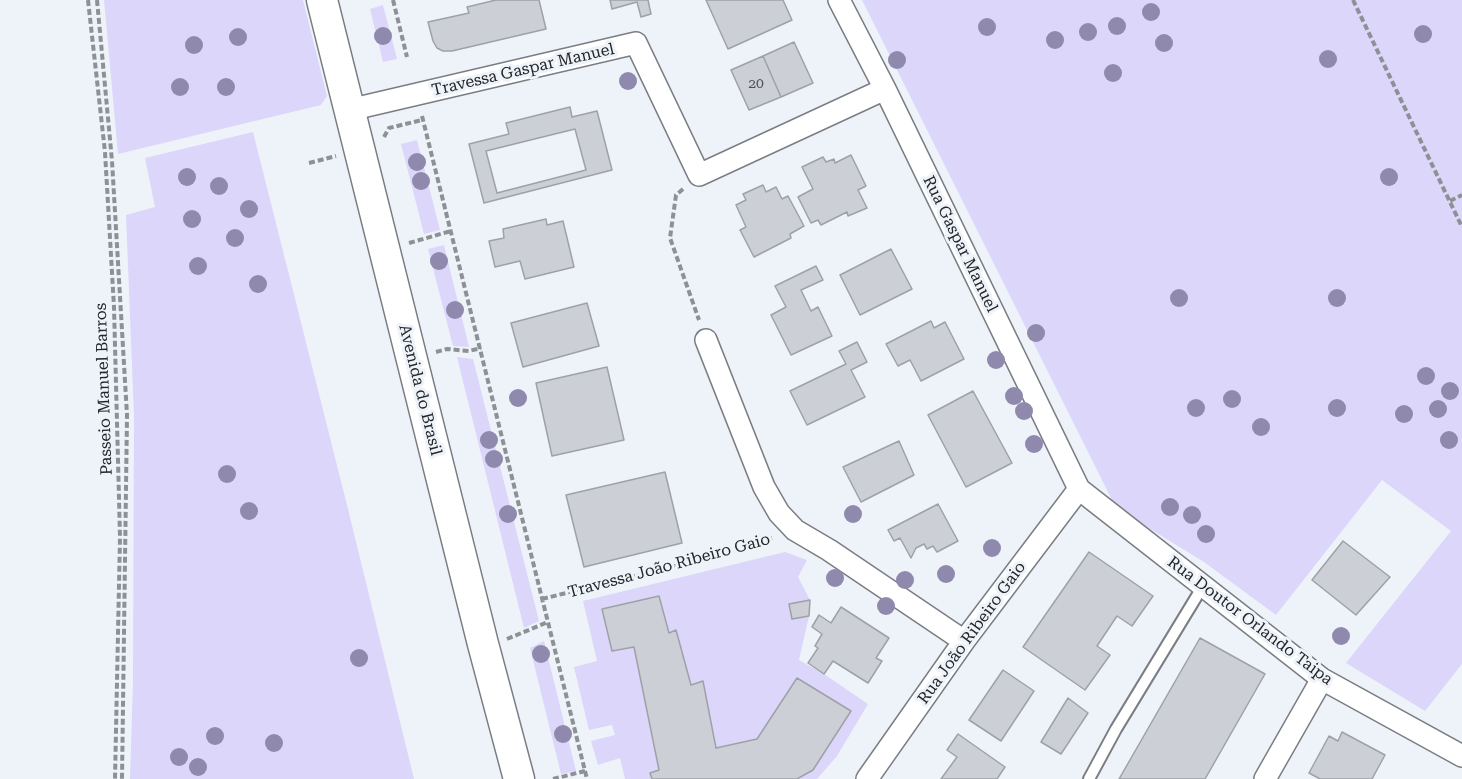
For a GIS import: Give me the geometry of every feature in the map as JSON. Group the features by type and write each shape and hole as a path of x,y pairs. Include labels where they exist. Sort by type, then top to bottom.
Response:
{"main road":[{"name":"Avenida do Brasil","path":"322,0 483,645 519,779"}],"street":[{"name":"Rua Gaspar Manuel","path":"839,0 885,89 1079,489"},
{"name":"Travessa Gaspar Manuel","path":"349,110 636,43 699,175"},
{"path":"699,175 885,89"},
{"name":"Travessa João Ribeiro Gaio","path":"706,340 764,487 779,513 795,530 829,550 963,641"},
{"name":"Rua Doutor Orlando Taipa","path":"1079,489 1322,679 1462,756"},
{"name":"Rua João Ribeiro Gaio","path":"867,779 963,641 1079,489"},
{"path":"1265,779 1322,679"}],"lane":[{"path":"1089,779 1116,729 1203,586"}],"path":[{"name":"Passeio Manuel Barros","path":"88,0 105,152 114,308 120,537 119,686 115,779"},
{"path":"97,0 112,171 127,415 122,779"},
{"path":"393,0 407,57"},
{"path":"1353,0 1462,227"},
{"path":"419,108 481,348 587,779"},
{"path":"380,145 389,128 422,120"},
{"path":"309,163 339,156"},
{"path":"699,175 676,195 670,238 706,340"},
{"path":"1449,201 1462,195"},
{"path":"385,249 451,231"},
{"path":"412,357 447,349 469,351 481,348"},
{"name":"Travessa João Ribeiro Gaio","path":"542,599 719,555 795,530"},
{"path":"483,645 512,638 548,622"},
{"path":"553,779 585,771"}],"shaded area":[{"path":"104,0 303,0 327,96 321,105 118,154"},
{"path":"862,0 1462,0 1462,664 1425,711 1346,663 1451,531 1382,480 1276,615 1204,562 1116,508"},
{"path":"383,5 397,59 383,62 370,9"},
{"path":"253,132 414,779 130,779 133,681 134,416 126,215 155,207 145,158"},
{"path":"417,140 440,230 424,234 401,144"},
{"path":"444,245 469,347 453,346 428,249"},
{"path":"457,357 473,359 539,621 524,628"},
{"path":"785,552 807,560 798,577 810,600 789,604 792,619 809,616 799,660 868,704 837,756 817,779 625,779 620,758 598,765 591,741 615,735 612,725 589,730 574,667 597,661 583,601"},
{"path":"544,641 576,771 561,774 530,648"}],"building":[{"path":"496,0 539,0 546,29 452,51 437,48 428,22 469,13 467,7"},
{"path":"610,0 648,0 651,14 641,17 637,2 612,9"},
{"path":"706,0 783,0 792,20 728,49"},
{"path":"794,42 813,83 781,97 763,56"},
{"path":"763,56 781,97 749,110 731,70"},
{"path":"570,107 572,117 597,111 612,170 484,203 469,144 509,134 506,123"},
{"path":"575,129 586,170 497,193 486,151"},
{"path":"851,155 866,186 858,190 867,208 848,216 847,212 821,225 818,220 811,223 798,197 813,189 802,167 823,157 826,162 834,159 835,163"},
{"path":"763,185 766,192 776,187 782,199 788,196 804,226 790,234 791,238 754,257 740,230 746,227 736,205 746,200 743,194"},
{"path":"546,219 547,225 563,221 574,267 525,279 520,261 495,267 489,241 504,238 503,229"},
{"path":"891,249 912,289 860,315 840,275"},
{"path":"816,266 823,280 801,290 811,311 818,307 832,336 791,355 771,315 786,307 775,286"},
{"path":"587,303 599,346 523,367 511,323"},
{"path":"931,321 934,328 945,322 964,359 921,381 910,360 898,366 886,344"},
{"path":"857,342 867,362 851,370 865,397 807,425 790,391 846,364 839,351"},
{"path":"607,367 624,440 552,456 536,383"},
{"path":"973,391 1012,463 966,487 928,415"},
{"path":"899,441 914,475 861,502 843,467"},
{"path":"665,472 682,543 584,567 566,495"},
{"path":"938,504 958,541 937,552 933,546 927,549 924,544 916,548 911,558 900,538 894,541 888,530"},
{"path":"1343,541 1390,577 1356,615 1312,580"},
{"path":"1089,552 1153,596 1132,626 1117,616 1097,646 1110,655 1085,690 1023,647"},
{"path":"659,596 669,633 676,630 691,685 703,681 716,748 757,739 797,678 851,711 813,770 797,779 652,779 650,773 659,770 634,647 612,651 602,609"},
{"path":"810,600 809,616 792,619 789,604"},
{"path":"841,607 889,638 876,658 882,661 868,683 833,661 824,674 808,663 818,648 815,646 822,634 812,627 819,615 831,623"},
{"path":"1200,638 1265,674 1205,779 1119,779"},
{"path":"1003,670 1034,691 1001,741 969,720"},
{"path":"1068,698 1088,713 1061,754 1041,742"},
{"path":"1342,732 1385,755 1372,779 1320,779 1309,773 1329,736 1338,741"},
{"path":"958,734 1005,767 997,779 941,779 957,757 947,750"}]}
